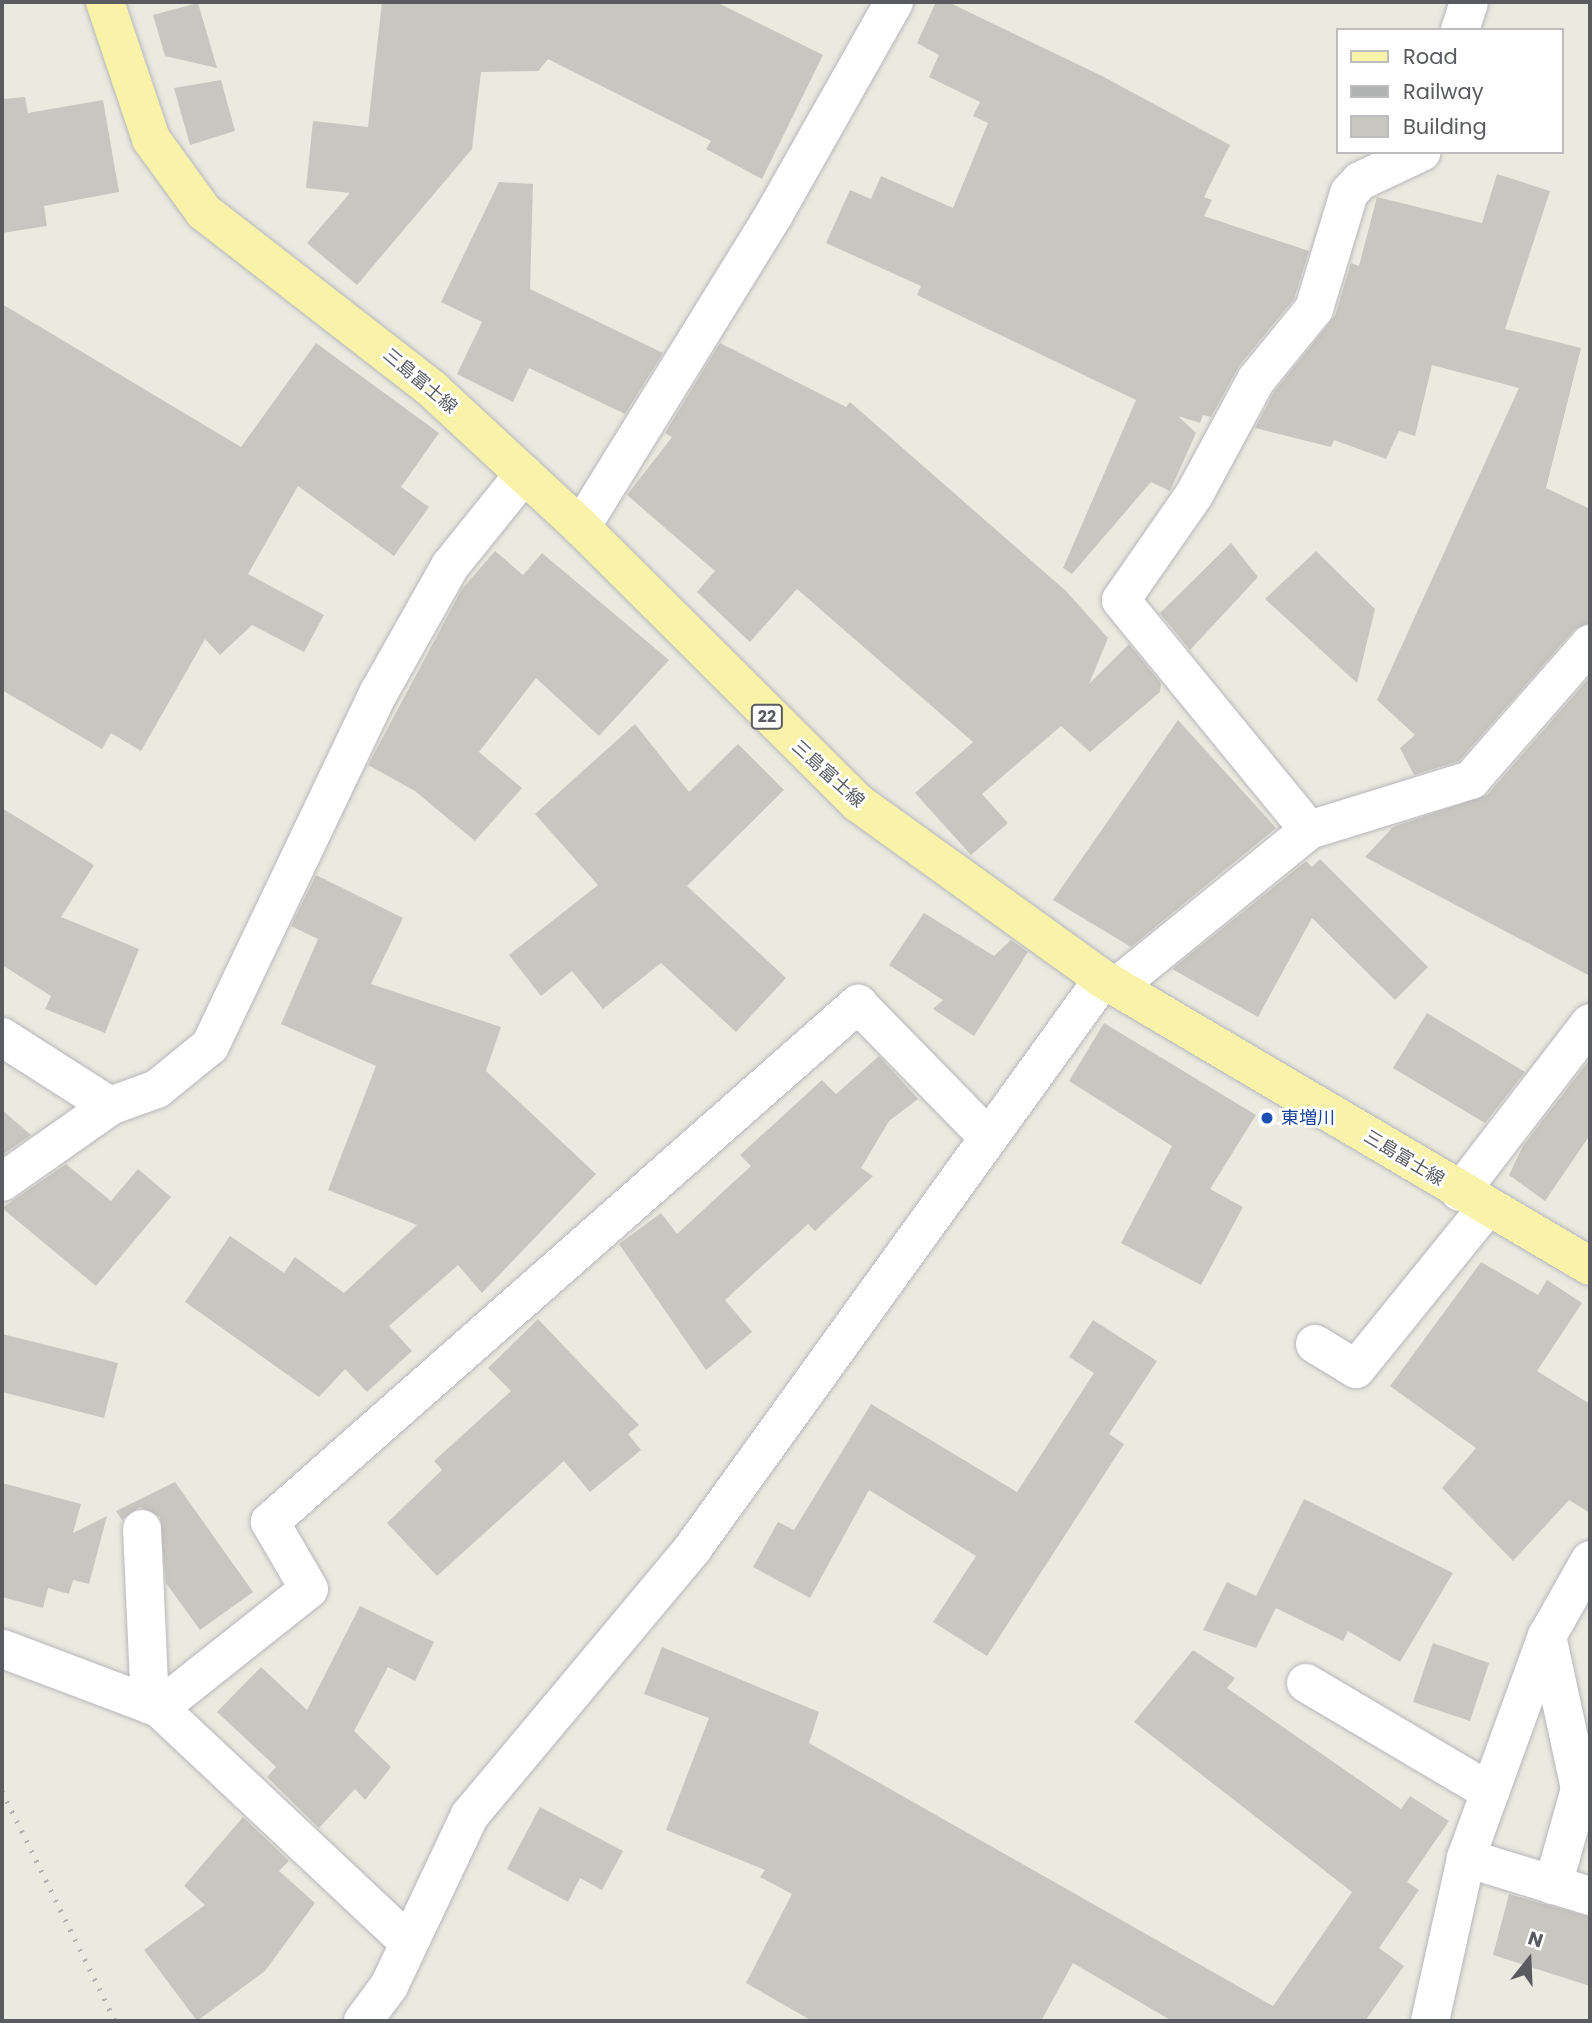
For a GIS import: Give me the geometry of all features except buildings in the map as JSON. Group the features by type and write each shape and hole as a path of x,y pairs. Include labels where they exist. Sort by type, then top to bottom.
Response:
{"main road":[{"name":"三島富士線","path":"105,2 151,139 204,212 432,389 581,527 858,803 1110,983 1590,1266"}],"street":[{"path":"581,527 773,216 894,2"},
{"path":"1461,28 1469,2"},
{"path":"1308,830 1121,600 1194,495 1256,380 1314,309 1349,193 1360,181 1418,154"},
{"path":"2,1182 110,1106 157,1089 209,1046 379,692 450,566 524,474"},
{"path":"363,2021 395,2004 407,1941 470,1815 693,1548 986,1135 1110,983 1308,830 1471,780 1590,644"},
{"path":"154,1706 309,1589 270,1522 858,1004 986,1135"},
{"path":"1315,1345 1356,1369 1474,1200 1590,1023"},
{"path":"2,1037 110,1106"},
{"path":"142,1529 154,1706"},
{"path":"1430,2021 1466,1858 1547,1636 1590,1560"},
{"path":"1547,1636 1580,1789 1553,1885"},
{"path":"3,1649 154,1706 407,1941"},
{"path":"1306,1683 1490,1792"},
{"path":"1466,1858 1590,1896"}],"railway":[{"path":"2,1791 115,2021"}],"place":[{"name":"東増川","path":"1267,1118"}]}
